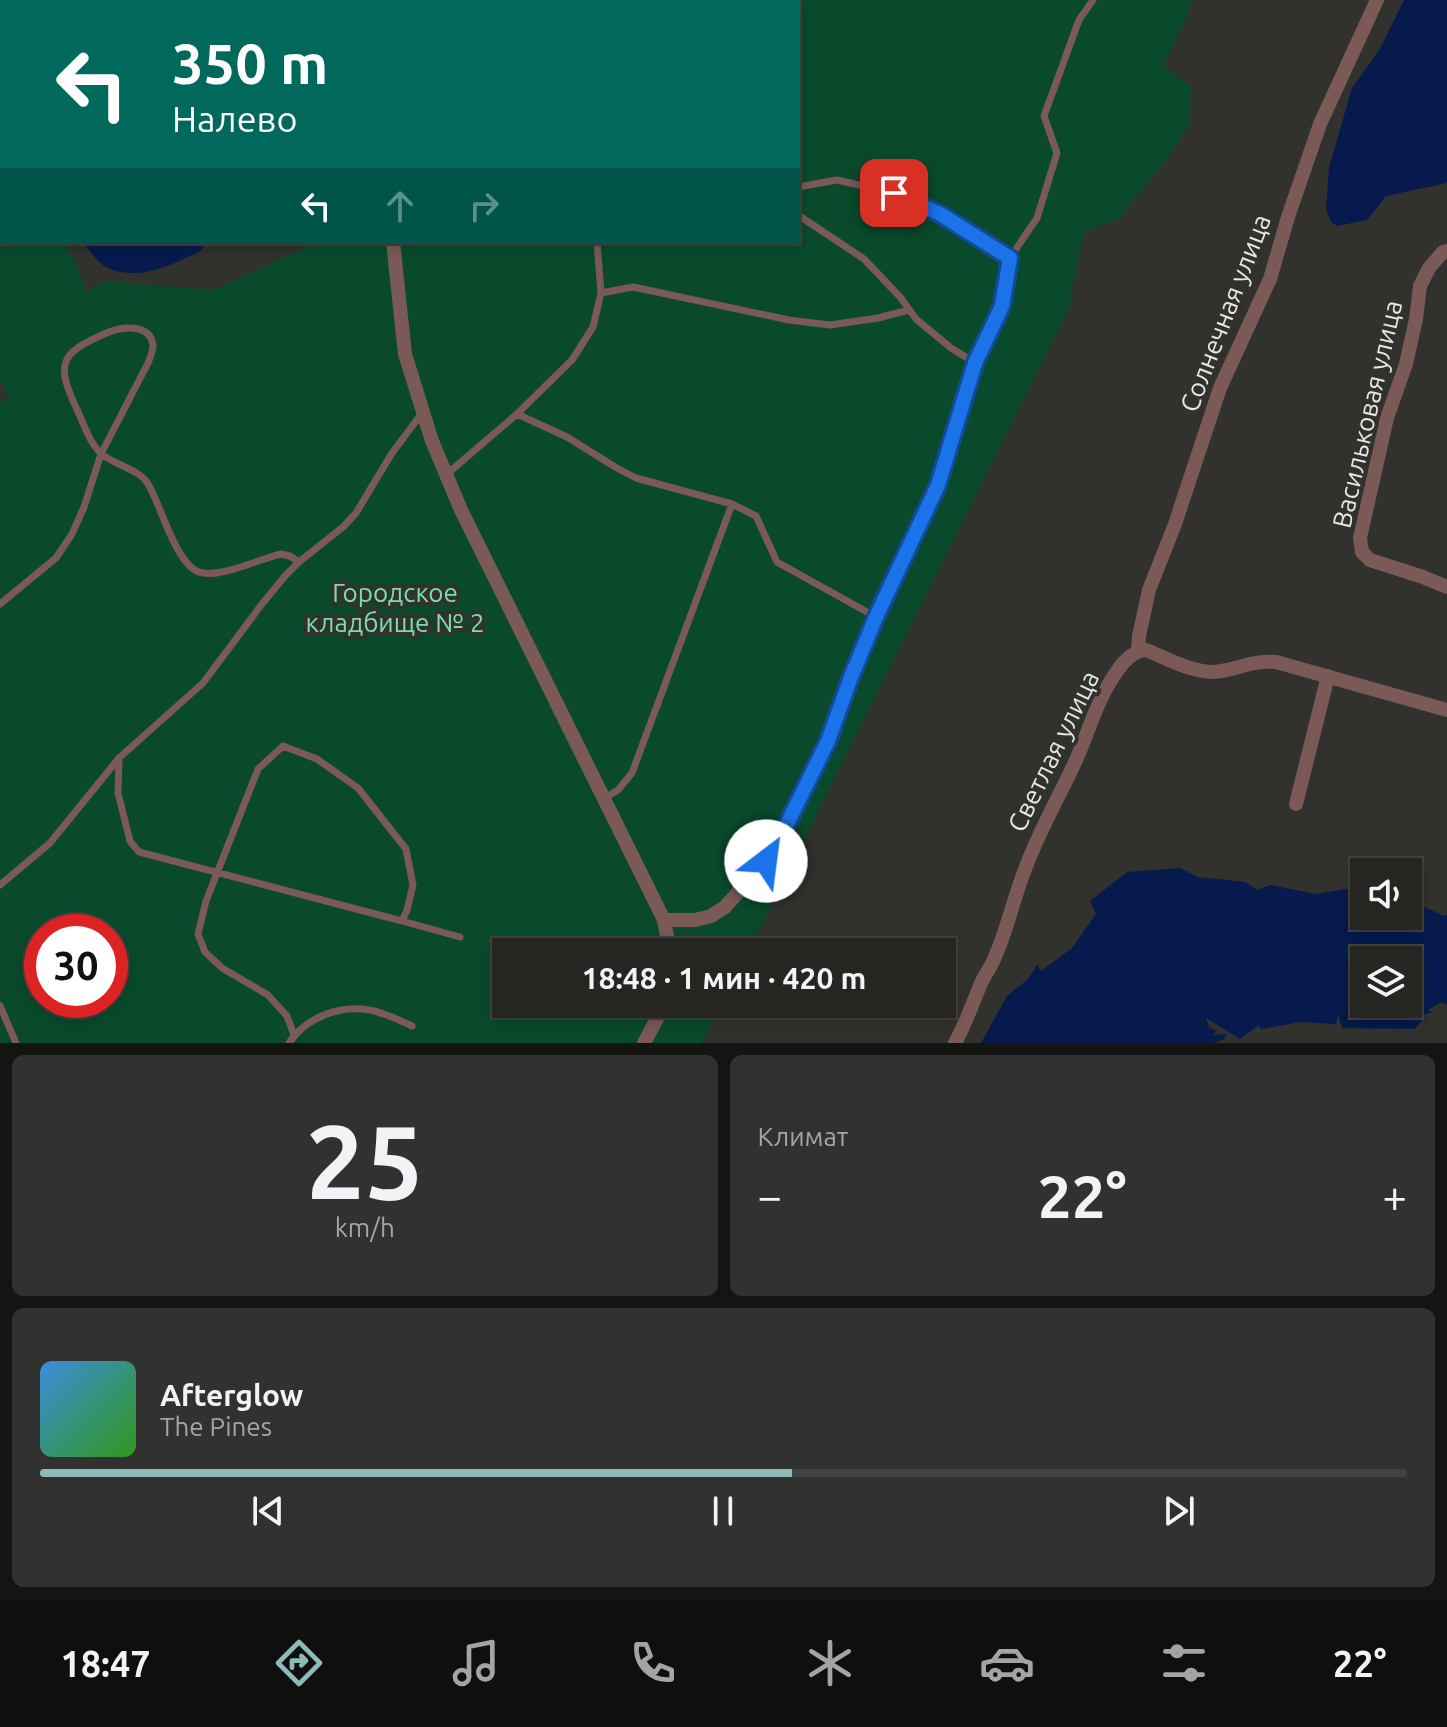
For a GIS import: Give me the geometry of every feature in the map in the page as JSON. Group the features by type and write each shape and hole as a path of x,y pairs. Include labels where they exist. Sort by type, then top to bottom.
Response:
{"street":[{"name":"Солнечная улица","path":"1138,650 1149,590 1175,524 1220,388 1270,279 1320,124 1377,0"},
{"path":"393,244 405,354 432,441 461,510 664,920 667,938"},
{"name":"Васильковая улица","path":"1447,251 1429,268 1420,286 1406,364 1387,418 1360,538 1362,552 1370,560 1447,587"},
{"path":"664,920 695,920 711,916 725,907 766,861 781,836 828,741 876,617 932,498 952,439"},
{"path":"1138,650 1214,672 1260,661 1276,662 1447,710"},
{"name":"Светлая улица","path":"955,1043 994,959 1036,840 1067,779 1097,707 1128,657 1138,650"},
{"path":"1296,804 1328,676"},
{"path":"644,1043 657,1018"}],"lane":[{"path":"952,439 975,363 1002,306 1010,258 1037,218 1057,153 1044,116 1079,20 1093,0"},
{"path":"800,187 837,180 894,193 940,214 1010,258"},
{"path":"800,216 864,259 916,319 975,363"},
{"path":"447,474 517,414 572,360 593,327 601,293 597,244"},
{"path":"601,293 633,287 789,320 830,325 909,310"},
{"path":"0,604 56,558 72,534 101,454 153,348 149,335 142,329 126,328 110,332 70,352 63,369 65,384 101,454 138,473 148,483 186,564 196,572 207,574 223,571 281,554 299,562"},
{"path":"0,885 50,843 119,758 203,683 262,604 299,562 356,513 392,453 422,413"},
{"path":"517,414 567,437 636,478 732,504 756,516 777,562 876,617"},
{"path":"605,798 618,790 632,773 732,504"},
{"path":"294,1035 287,1016 268,995 222,968 205,952 198,934 206,901 258,769 283,746 317,759 358,788 406,849 413,885 402,921"},
{"path":"119,758 118,793 130,841 139,852 460,937"},
{"path":"0,1006 16,1043"},
{"path":"289,1043 294,1035 316,1018 346,1009 371,1010 412,1026"}],"green space":[{"name":"Городское кладбище № 2","path":"800,0 1193,0 1163,65 1191,87 1189,125 1167,159 1117,220 1084,231 1069,308 755,938 492,938 492,1018 714,1018 701,1043 0,1043 0,402 9,399 0,379 0,249 6,244 67,244 83,280 83,293 104,281 214,290 312,244 800,244"}],"water":[{"path":"1404,0 1447,0 1447,183 1386,196 1367,220 1337,226 1331,222 1326,208 1329,168 1352,88 1380,49"},
{"path":"86,244 204,244 201,251 179,261 134,273 110,269"},
{"path":"1180,868 1198,877 1245,882 1257,890 1271,885 1315,894 1350,888 1350,930 1422,930 1422,906 1447,915 1447,1005 1441,1002 1428,1010 1432,1012 1423,1015 1425,1018 1414,1029 1342,1028 1338,1015 1336,1024 1301,1022 1261,1029 1259,1025 1240,1039 1206,1018 1209,1027 1217,1031 1212,1035 1227,1034 1224,1039 1214,1043 981,1043 1007,996 1028,979 1037,965 1041,971 1072,948 1096,914 1090,901 1127,872"}],"route":[{"path":"766,861 828,741 876,617 922,523 938,485 975,363 1002,306 1010,258 940,214 894,193"}]}
